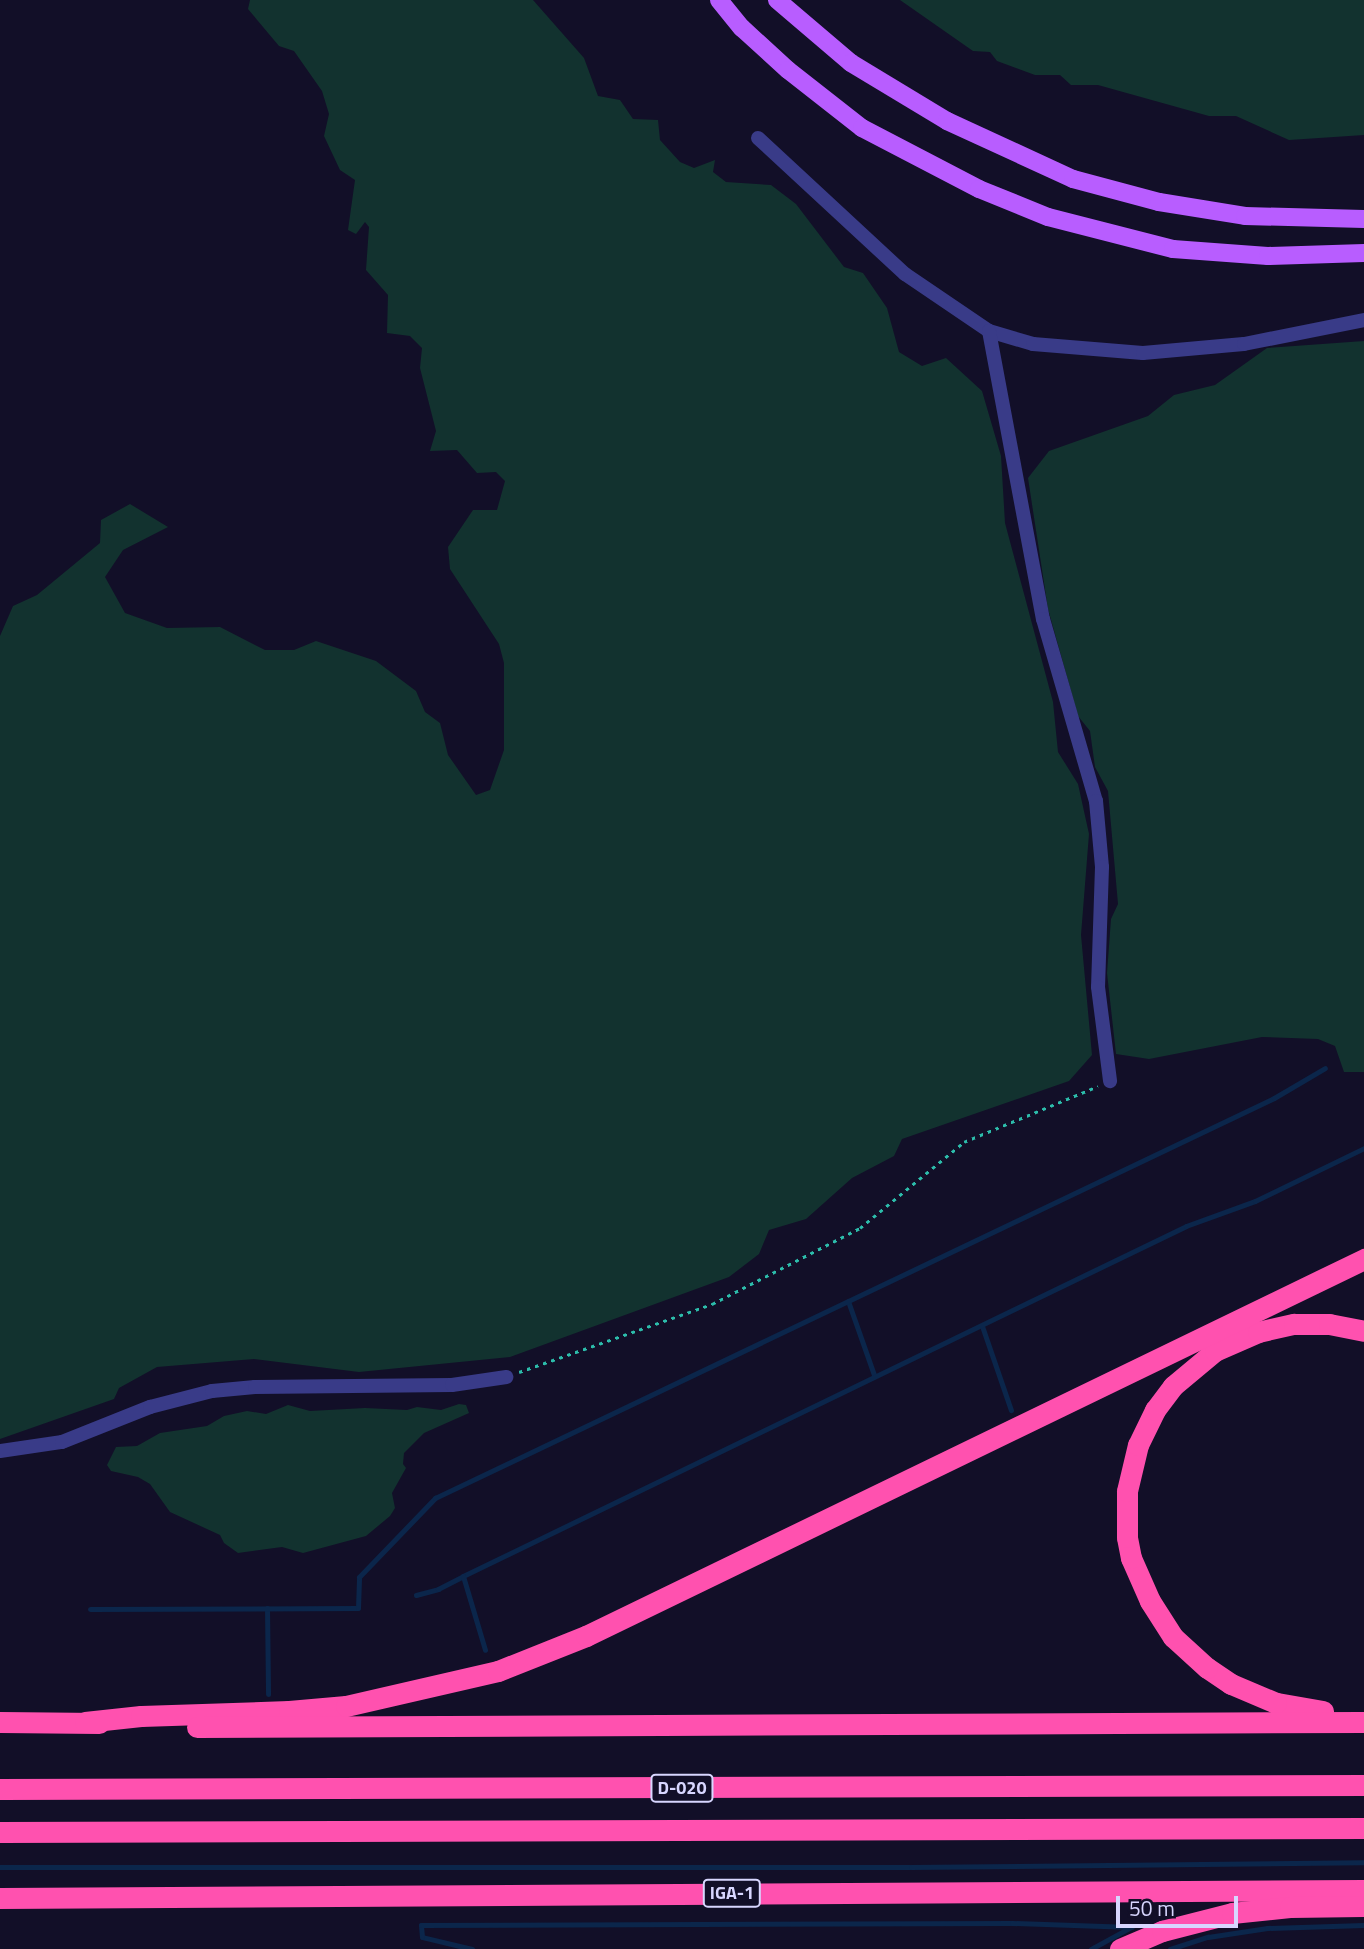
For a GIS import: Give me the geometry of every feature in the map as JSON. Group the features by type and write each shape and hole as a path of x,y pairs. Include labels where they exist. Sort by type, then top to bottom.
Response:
{"highway":[{"path":"85,1722 141,1716 289,1711 346,1706 498,1671 586,1636 1364,1259"},
{"path":"1364,1331 1329,1324 1294,1324 1231,1342 1198,1363 1173,1386 1147,1425 1130,1471 1126,1511 1127,1537 1139,1581 1173,1637 1207,1668 1231,1684 1276,1703 1330,1712 1364,1712"},
{"path":"0,1722 283,1728 1364,1722"},
{"name":"D-020","path":"0,1789 1364,1785"},
{"name":"D-020","path":"0,1832 1364,1828"},
{"name":"IGA-1","path":"0,1898 1364,1890"},
{"path":"1120,1949 1162,1931 1232,1913 1290,1906 1364,1906"}],"main road":[{"path":"719,0 742,28 788,70 862,128 979,189 1048,217 1173,249 1268,256 1364,253"},
{"path":"777,0 863,71 947,121 1073,179 1159,202 1245,216 1364,219"}],"street":[{"path":"758,138 905,274 989,331 1033,344 1143,353 1244,344 1364,320"},
{"path":"989,331 1042,619 1096,801 1102,867 1098,986 1110,1081"},
{"path":"0,1451 62,1442 150,1407 212,1391 255,1387 452,1385 506,1377"}],"path":[{"path":"506,1377 712,1304 860,1228 964,1142 1110,1081"}],"green space":[{"path":"250,0 533,0 584,58 598,96 620,100 633,119 658,120 660,140 680,162 694,168 715,160 713,172 726,182 771,185 796,204 844,267 863,273 887,308 899,352 922,366 946,358 982,391 1001,456 1005,523 1053,702 1058,752 1078,784 1089,834 1081,935 1092,1055 1069,1081 902,1139 894,1156 852,1178 806,1219 769,1230 759,1254 729,1277 510,1357 359,1372 254,1359 157,1367 119,1388 114,1399 0,1439 0,636 13,606 37,595 100,543 101,520 130,504 168,527 123,550 105,577 125,613 167,628 220,627 265,650 294,650 316,641 376,661 416,691 425,712 440,723 448,755 476,795 490,790 504,750 504,663 499,644 450,569 448,547 473,510 497,510 505,481 496,472 477,473 457,450 430,451 436,431 420,368 422,348 410,336 387,333 388,295 366,270 369,227 365,222 356,234 348,230 355,180 340,170 324,136 329,114 322,91 294,51 279,46 248,9"},
{"path":"900,0 1364,0 1364,135 1289,140 1236,116 1209,116 1098,85 1071,85 1060,75 1035,75 997,61 990,52 973,51"},
{"path":"1364,341 1364,1072 1344,1072 1335,1046 1318,1039 1262,1037 1149,1059 1116,1054 1107,973 1111,919 1118,904 1108,791 1095,767 1090,731 1078,716 1048,609 1028,478 1049,451 1148,416 1174,395 1215,385 1267,348"},
{"path":"459,1404 466,1405 469,1413 424,1433 404,1453 403,1464 406,1468 392,1493 395,1508 390,1516 366,1536 303,1553 282,1547 238,1553 224,1543 220,1535 170,1512 150,1484 138,1477 111,1471 107,1465 116,1447 137,1446 160,1433 207,1426 224,1416 247,1411 266,1414 288,1405 310,1411 365,1408 407,1410 417,1407 441,1410"}],"waterway":[{"path":"90,1609 358,1608 359,1577 435,1498 1274,1098 1325,1068"},
{"path":"463,1576 1186,1226 1255,1201 1364,1148"},
{"path":"848,1301 874,1375"},
{"path":"982,1326 1011,1410"},
{"path":"416,1595 438,1589 463,1576 485,1650"},
{"path":"267,1608 268,1694"},
{"path":"0,1867 911,1867 1364,1862"},
{"path":"472,1949 422,1937 421,1925 1012,1923 1132,1927"},
{"path":"1170,1949 1208,1937 1267,1928 1364,1925"},
{"path":"1091,1949 1131,1927"}]}
